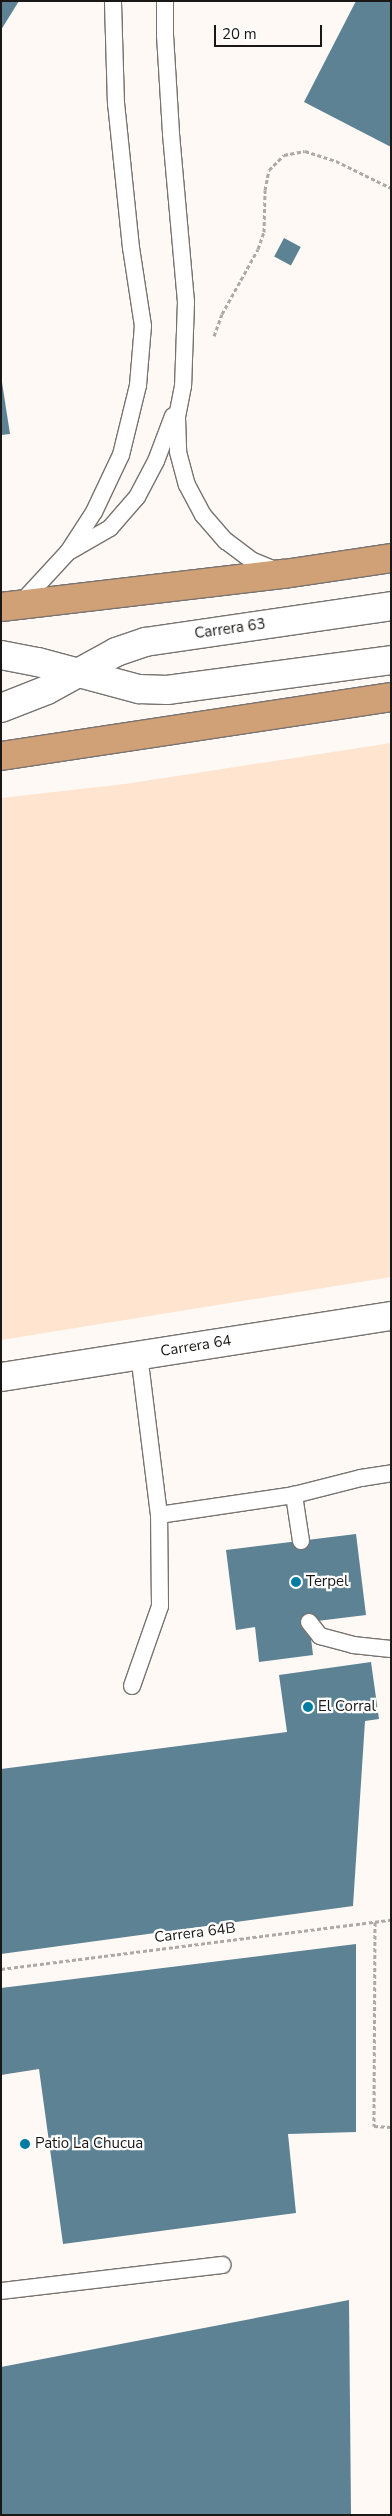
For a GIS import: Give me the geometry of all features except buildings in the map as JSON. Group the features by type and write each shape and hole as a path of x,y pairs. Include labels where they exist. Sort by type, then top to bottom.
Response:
{"highway":[{"path":"11,605 284,574 391,558"},
{"path":"1,756 391,697"}],"street":[{"name":"Carrera 63","path":"1,708 47,690 74,673 116,652 145,642 391,606"},
{"path":"1,655 139,689 167,690 391,660"},
{"name":"Carrera 64","path":"1,1377 391,1316"}],"lane":[{"path":"68,552 94,512 121,455 138,385 142,326 131,248 116,104 113,1"},
{"path":"166,1 165,35 171,134 186,302 183,386 177,418 178,452 187,485 203,515 226,541 253,561 284,574"},
{"path":"11,605 68,552 110,528 136,497 156,461 183,386"},
{"path":"132,1686 160,1606 159,1515 139,1354"},
{"path":"159,1515 294,1494 391,1473"},
{"path":"294,1494 301,1541"},
{"path":"309,1622 320,1636 353,1645 391,1650"},
{"path":"1,2291 222,2265"}],"path":[{"path":"213,342 222,314 258,249 264,232 265,190 269,170 284,155 305,150 336,161 391,188"},
{"name":"Carrera 64B","path":"1,1969 391,1920"},
{"path":"375,1922 374,2126 391,2127"}],"shaded area":[{"path":"391,743 391,1277 1,1340 1,798 125,784"}],"place":[{"name":"Terpel","path":"296,1582"},
{"name":"El Corral","path":"308,1707"},
{"name":"Patio La Chucua","path":"25,2144"}]}
